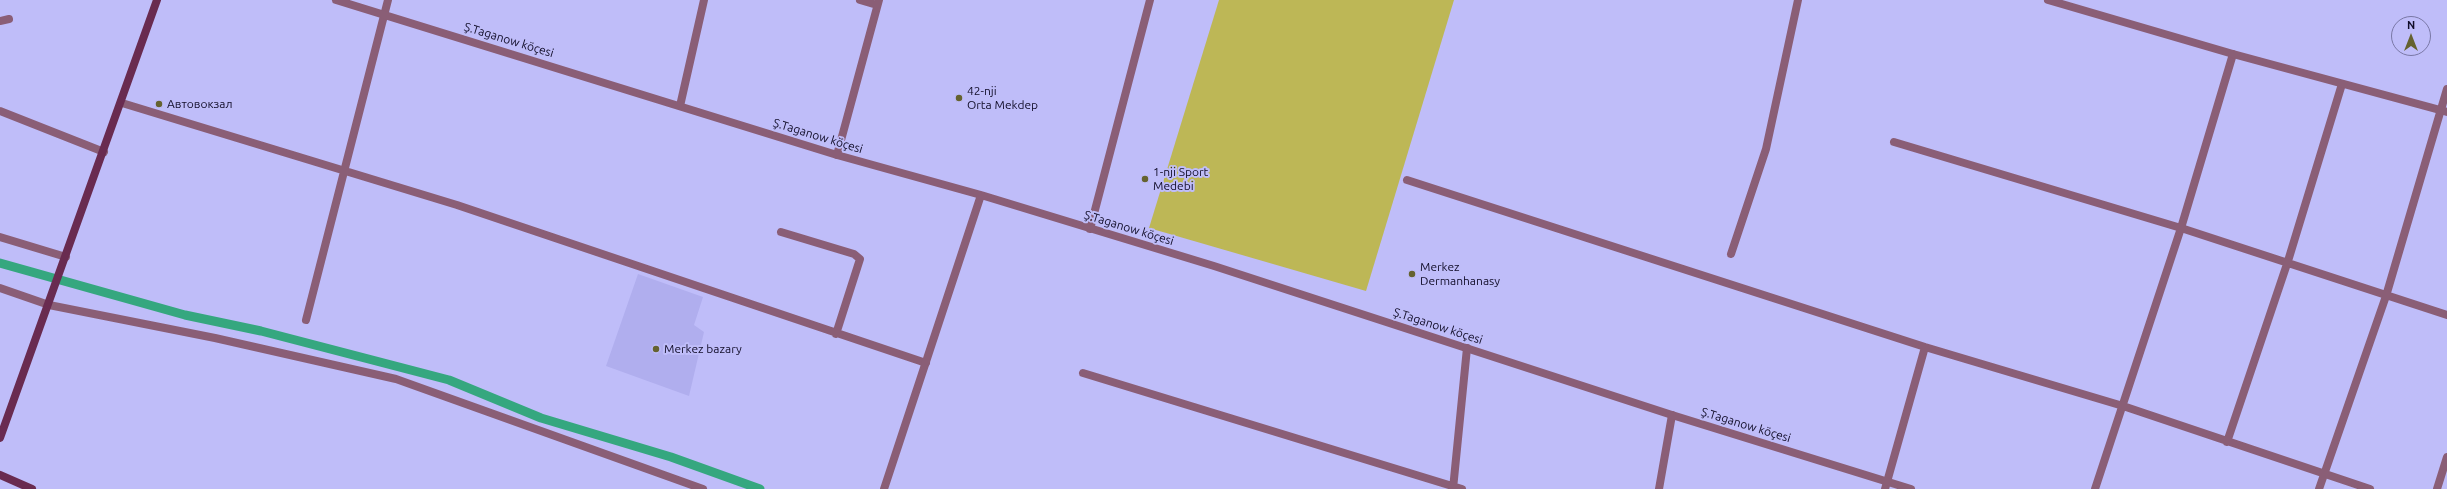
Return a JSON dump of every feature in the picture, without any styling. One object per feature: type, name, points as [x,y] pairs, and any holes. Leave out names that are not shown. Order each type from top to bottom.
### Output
[{"type":"main road","points":[[0,438],[122,103],[157,0]]},
{"type":"main road","points":[[0,475],[32,489]]},
{"type":"street","name":"Ş.Taganow köçesi","points":[[336,0],[837,155],[981,195],[1214,266],[1886,485],[1911,489]]},
{"type":"street","points":[[306,320],[388,0]]},
{"type":"street","points":[[680,106],[704,0]]},
{"type":"street","points":[[837,155],[878,3],[860,0]]},
{"type":"street","points":[[1090,229],[1150,0]]},
{"type":"street","points":[[1732,254],[1766,149],[1798,0]]},
{"type":"street","points":[[2048,0],[2233,54],[2444,111]]},
{"type":"street","points":[[0,21],[9,20]]},
{"type":"street","points":[[2095,489],[2181,228],[2233,54]]},
{"type":"street","points":[[2227,442],[2288,261],[2342,84]]},
{"type":"street","points":[[2319,489],[2386,296],[2444,111],[2447,89]]},
{"type":"street","points":[[122,103],[457,205],[836,334],[926,363]]},
{"type":"street","points":[[0,111],[104,152]]},
{"type":"street","points":[[1894,142],[2288,261],[2386,296],[2447,315]]},
{"type":"street","points":[[1406,180],[1925,347],[2123,406],[2370,489]]},
{"type":"street","points":[[884,489],[981,195]]},
{"type":"street","points":[[781,232],[854,254],[860,259],[836,334]]},
{"type":"street","points":[[0,237],[65,260]]},
{"type":"street","points":[[0,288],[49,304],[215,338],[396,379],[703,489]]},
{"type":"street","points":[[1886,485],[1925,347]]},
{"type":"street","points":[[1453,488],[1467,348]]},
{"type":"street","points":[[1083,373],[1453,488],[1462,489]]},
{"type":"street","points":[[1658,489],[1672,415]]},
{"type":"street","points":[[2437,489],[2447,456]]},
{"type":"shaded area","points":[[1219,0],[1454,0],[1366,291],[1149,228]]},
{"type":"shaded area","name":"Merkez bazary","points":[[638,274],[703,297],[694,325],[704,332],[689,396],[606,366]]},
{"type":"waterway","points":[[0,263],[185,315],[261,331],[449,380],[541,418],[671,457],[760,489]]},
{"type":"place","name":"42-nji Orta Mekdep","points":[[959,98]]},
{"type":"place","name":"Автовокзал","points":[[159,104]]},
{"type":"place","name":"1-nji Sport Medebi","points":[[1145,179]]},
{"type":"place","name":"Merkez Dermanhanasy","points":[[1412,274]]},
{"type":"place","name":"Merkez bazary","points":[[656,349]]}]
